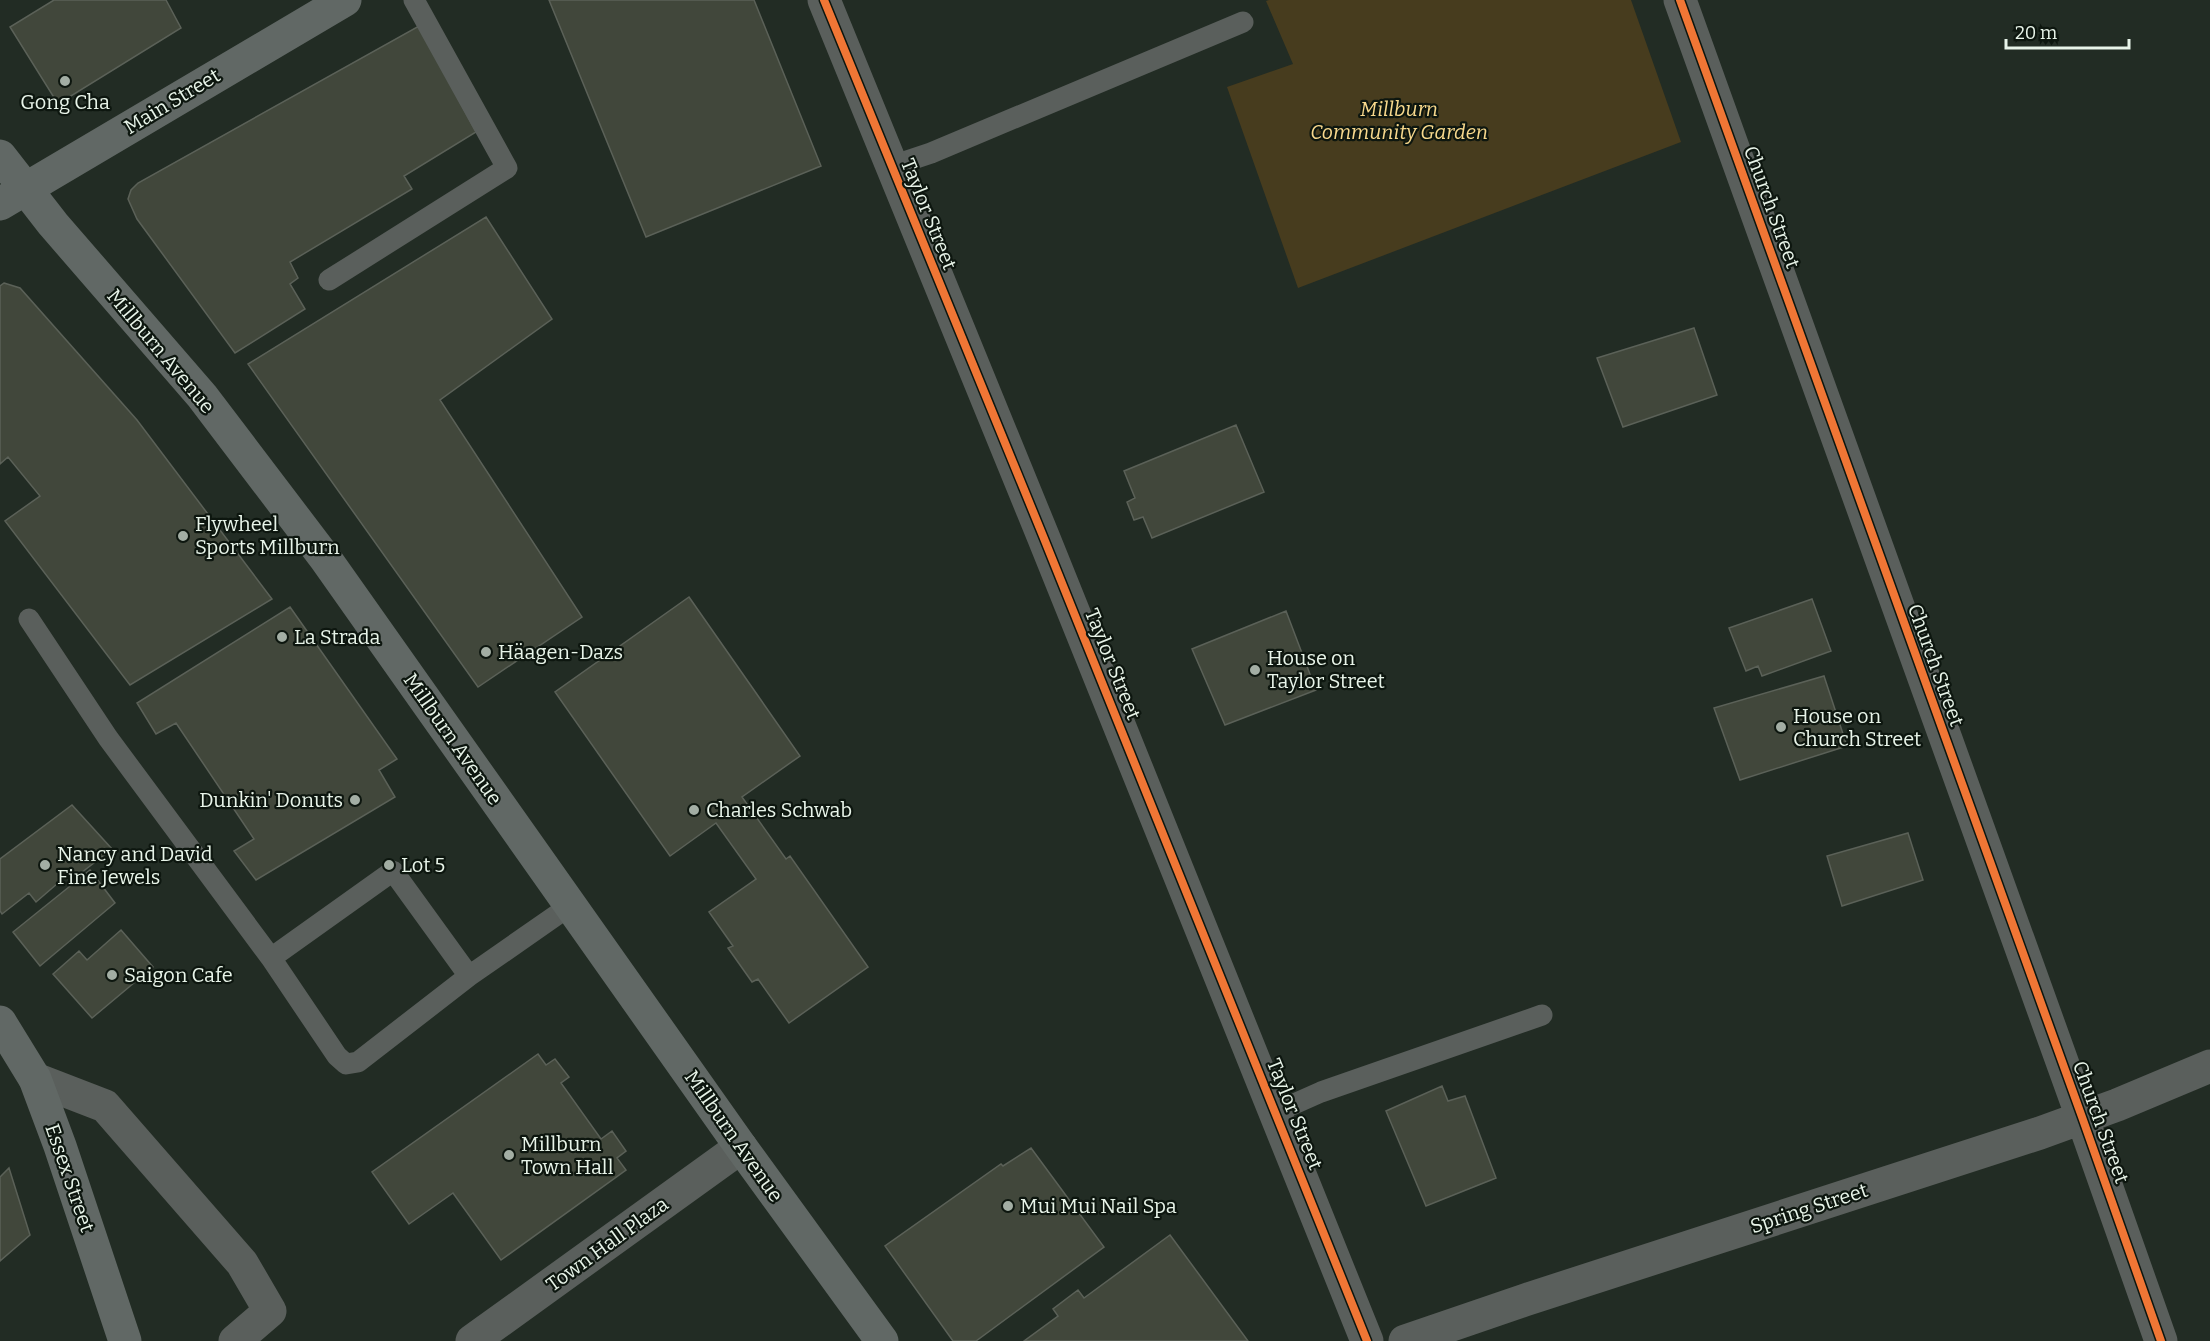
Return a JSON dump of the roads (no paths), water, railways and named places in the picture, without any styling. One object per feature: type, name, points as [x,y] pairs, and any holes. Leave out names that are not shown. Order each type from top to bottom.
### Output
[{"type":"main road","name":"Main Street","points":[[12,196],[345,0]]},
{"type":"main road","name":"Millburn Avenue","points":[[0,156],[12,196],[202,396],[332,568],[741,1147],[882,1341]]},
{"type":"main road","name":"Essex Street","points":[[0,1022],[35,1079],[64,1157],[125,1341]]},
{"type":"street","name":"Taylor Street","points":[[824,0],[1367,1341]]},
{"type":"street","name":"Church Street","points":[[1680,0],[2161,1341]]},
{"type":"street","name":"Spring Street","points":[[1405,1341],[2040,1133],[2117,1105],[2210,1066]]},
{"type":"street","points":[[35,1079],[105,1106],[242,1263],[270,1311],[235,1341]]},
{"type":"street","name":"Town Hall Plaza","points":[[472,1341],[741,1147]]},
{"type":"lane","points":[[329,280],[507,168],[414,0]]},
{"type":"lane","points":[[892,166],[931,153],[1243,22]]},
{"type":"lane","points":[[29,619],[108,738],[271,958],[337,1056],[346,1064],[358,1062],[469,976],[571,905]]},
{"type":"lane","points":[[271,958],[393,871],[469,976]]},
{"type":"lane","points":[[1276,1112],[1321,1092],[1542,1015]]},
{"type":"place","name":"Gong Cha","points":[[65,81]]},
{"type":"place","name":"Flywheel Sports Millburn","points":[[183,536]]},
{"type":"place","name":"La Strada","points":[[282,637]]},
{"type":"place","name":"Häagen-Dazs","points":[[486,652]]},
{"type":"place","name":"House on Taylor Street","points":[[1255,670]]},
{"type":"place","name":"House on Church Street","points":[[1781,727]]},
{"type":"place","name":"Dunkin' Donuts","points":[[355,800]]},
{"type":"place","name":"Charles Schwab","points":[[694,810]]},
{"type":"place","name":"Nancy and David Fine Jewels","points":[[45,865]]},
{"type":"place","name":"Lot 5","points":[[389,865]]},
{"type":"place","name":"Saigon Cafe","points":[[112,975]]},
{"type":"place","name":"Millburn Town Hall","points":[[509,1155]]},
{"type":"place","name":"Mui Mui Nail Spa","points":[[1008,1206]]},
{"type":"park label","name":"Millburn Community Garden","points":[[1399,120]]}]
